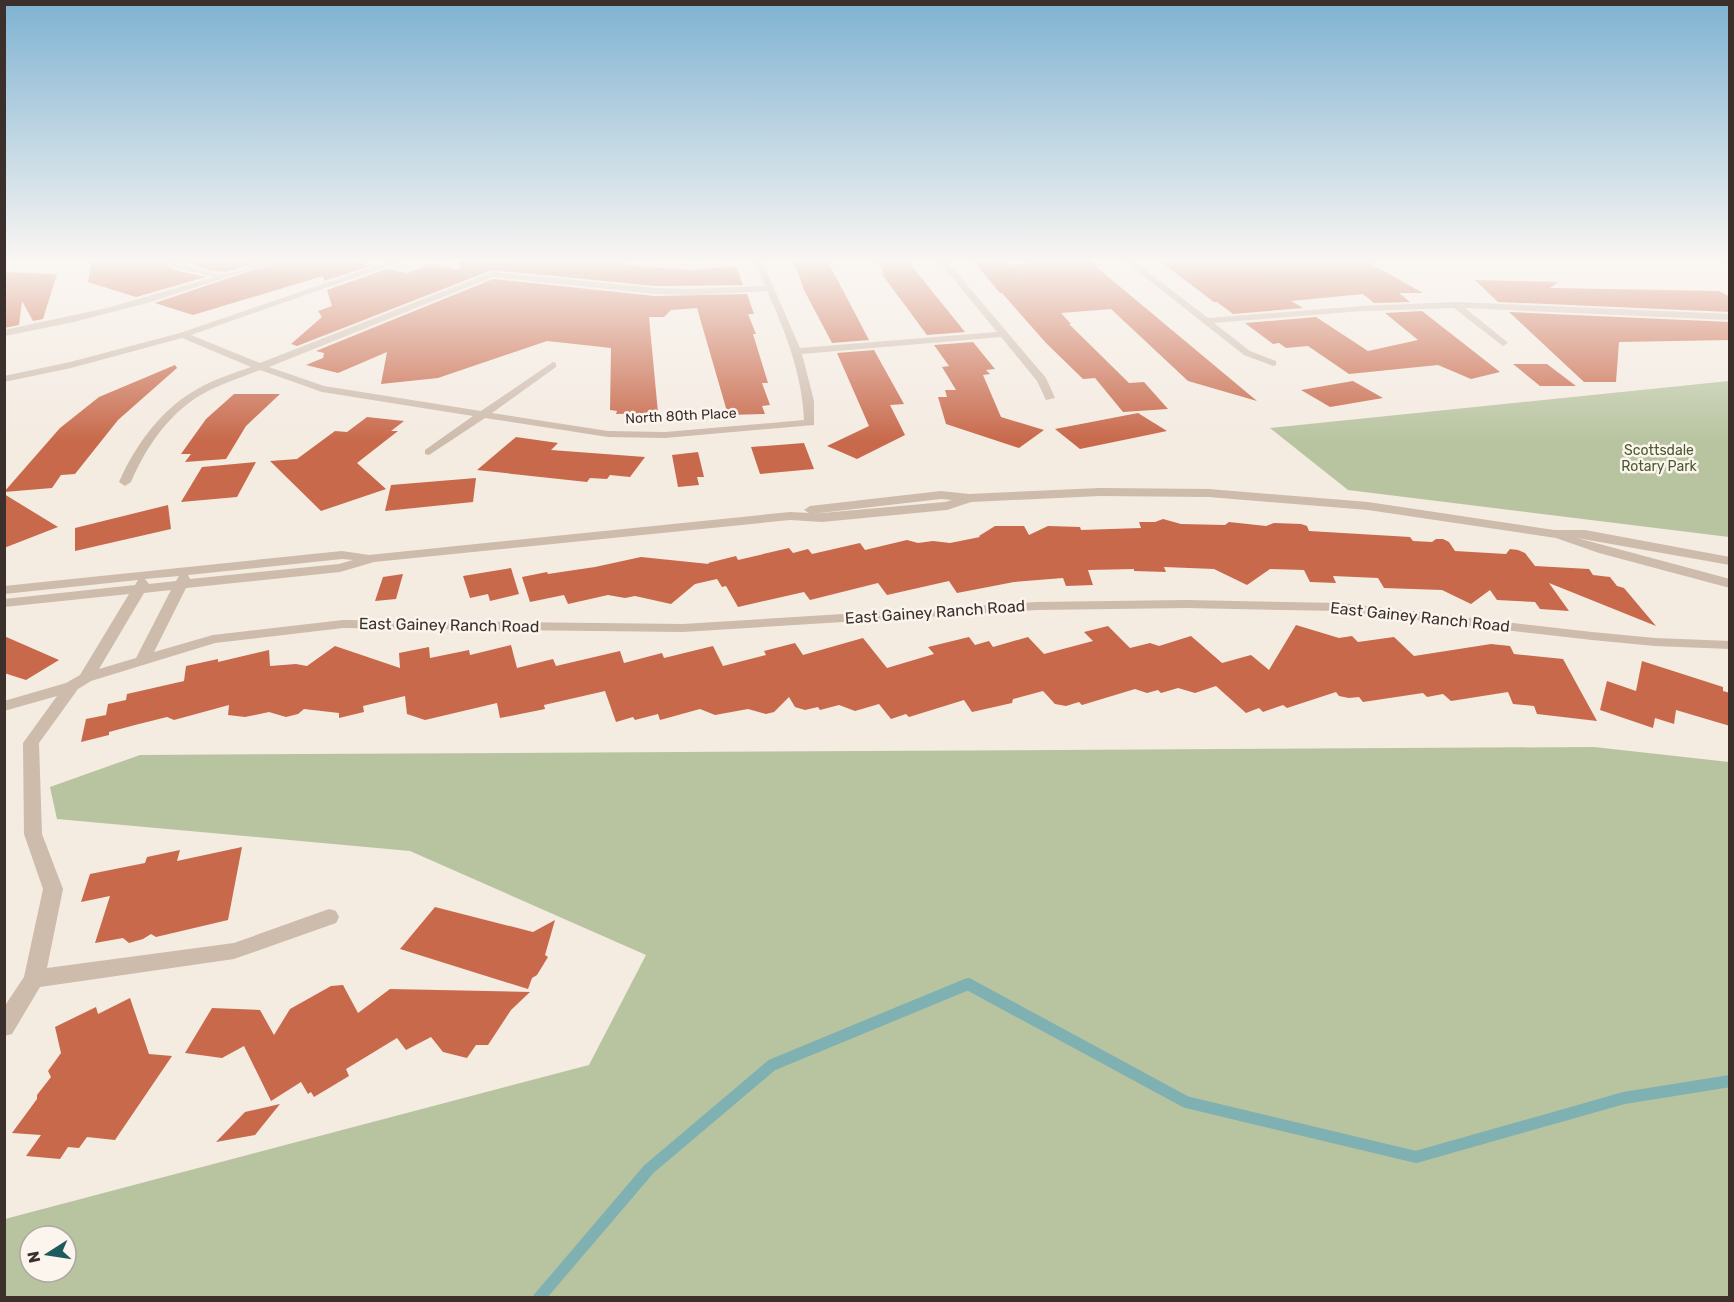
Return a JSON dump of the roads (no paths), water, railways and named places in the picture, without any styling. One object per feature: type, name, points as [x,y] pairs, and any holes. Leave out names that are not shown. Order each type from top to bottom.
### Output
[{"type":"street","points":[[4,333],[74,320]]},
{"type":"street","points":[[4,379],[93,359],[183,335],[227,320]]},
{"type":"street","points":[[125,482],[134,459],[166,415],[204,389],[376,320]]},
{"type":"street","points":[[784,320],[798,351],[1004,334]]},
{"type":"street","points":[[992,320],[1042,380],[1050,398]]},
{"type":"street","points":[[1205,321],[1220,320]]},
{"type":"street","points":[[1474,320],[1503,343]]},
{"type":"street","points":[[1205,321],[1247,353],[1273,363]]},
{"type":"street","name":"North 80th Place","points":[[183,335],[322,389],[608,434],[634,435],[666,435],[810,423],[810,403],[798,351]]},
{"type":"street","points":[[429,452],[553,365]]},
{"type":"street","points":[[4,603],[340,568],[373,558],[790,516],[822,518],[947,506],[969,498],[1100,492],[1209,493],[1368,506],[1554,534],[1586,534],[1730,561]]},
{"type":"street","points":[[1554,534],[1582,544],[1698,573],[1730,584]]},
{"type":"street","points":[[4,590],[342,555],[373,558]]},
{"type":"street","points":[[142,661],[188,571]]},
{"type":"street","points":[[4,1027],[34,979],[53,889],[33,834],[31,743],[79,682],[148,576]]},
{"type":"street","name":"East Gainey Ranch Road","points":[[4,706],[213,639],[343,624],[684,628],[1037,606],[1186,604],[1340,607],[1634,640],[1730,645]]},
{"type":"street","points":[[34,979],[234,951],[329,917]]},
{"type":"waterway","points":[[539,1298],[649,1169],[772,1065],[968,984],[1186,1102],[1416,1157],[1624,1098],[1730,1081]]},
{"type":"park label","name":"Scottsdale Rotary Park","points":[[1659,458]]}]
